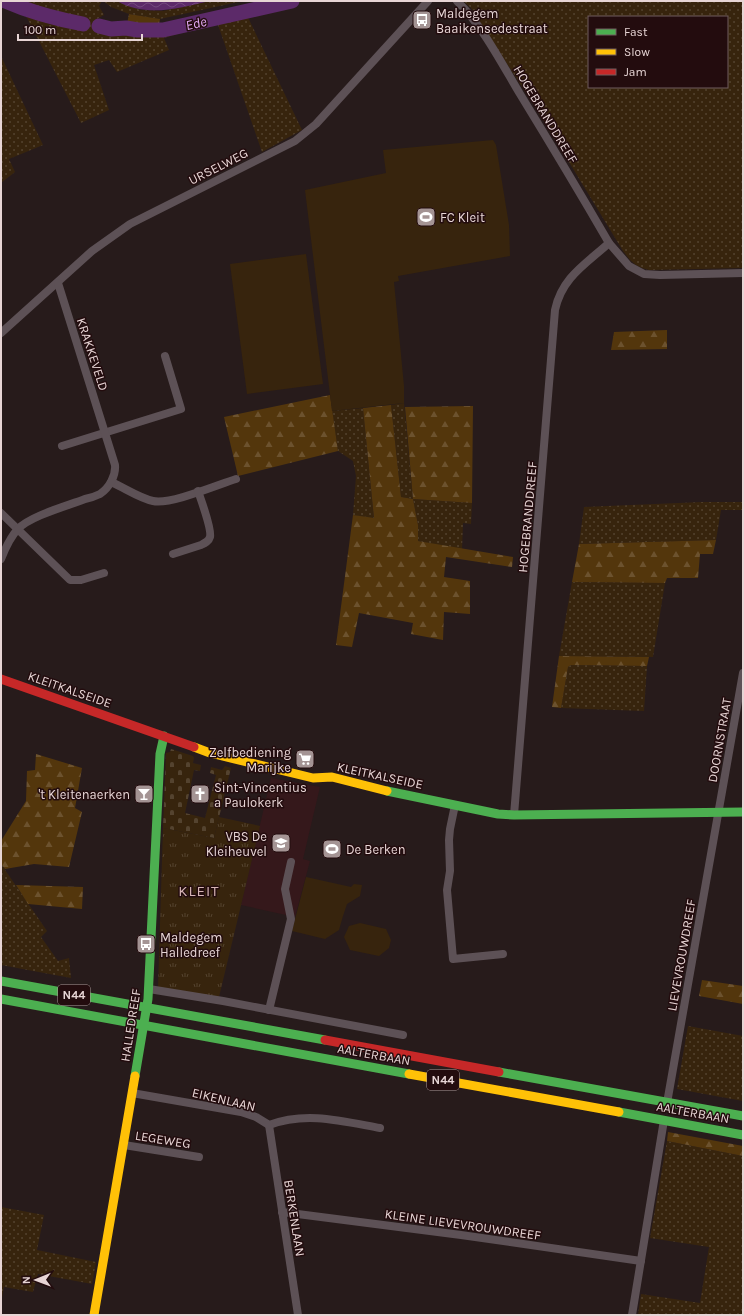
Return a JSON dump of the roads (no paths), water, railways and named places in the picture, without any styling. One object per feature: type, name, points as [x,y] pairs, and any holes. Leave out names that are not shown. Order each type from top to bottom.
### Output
[{"type":"main road","name":"KLEITKALSEIDE","points":[[1,678],[210,753],[313,778],[332,777],[369,787],[498,814],[743,812]]},
{"type":"main road","name":"HALLEDREEF","points":[[94,1315],[147,1008],[160,754],[164,736]]},
{"type":"main road","name":"AALTERBAAN","points":[[1,981],[743,1116]]},
{"type":"main road","name":"AALTERBAAN","points":[[1,999],[743,1134]]},
{"type":"street","name":"URSELWEG","points":[[1,333],[92,251],[130,224],[296,141],[316,124],[428,1]]},
{"type":"street","name":"HOGEBRANDDREEF","points":[[457,1],[472,18],[511,78],[609,243],[629,266],[644,274],[660,275],[743,273]]},
{"type":"street","name":"HOGEBRANDDREEF","points":[[514,815],[555,310],[560,294],[568,281],[609,243]]},
{"type":"street","name":"KRAKKEVELD","points":[[58,282],[115,465],[115,474],[111,482]]},
{"type":"street","points":[[62,446],[181,409],[165,356]]},
{"type":"street","points":[[1,559],[8,543],[18,529],[36,518],[100,494],[111,482],[144,498],[159,502],[171,500],[236,479]]},
{"type":"street","points":[[173,554],[206,543],[210,537],[210,528],[198,491]]},
{"type":"street","points":[[1,513],[70,580],[81,580],[104,573]]},
{"type":"street","name":"DOORNSTRAAT","points":[[718,812],[743,673]]},
{"type":"street","points":[[455,805],[450,829],[450,871],[447,890],[453,959],[503,954]]},
{"type":"street","name":"LIEVEVROUWDREEF","points":[[667,1103],[718,812]]},
{"type":"street","points":[[270,1010],[291,919],[285,888],[291,862]]},
{"type":"street","name":"AALTERBAAN","points":[[149,989],[223,1001],[402,1035]]},
{"type":"street","name":"EIKENLAAN","points":[[132,1093],[241,1112],[256,1117],[269,1125],[278,1121],[300,1118],[322,1118],[380,1128]]},
{"type":"street","points":[[632,1315],[664,1120]]},
{"type":"street","name":"BERKENLAAN","points":[[269,1125],[298,1315]]},
{"type":"street","name":"LEGEWEG","points":[[124,1145],[199,1157]]},
{"type":"street","name":"KLEINE LIEVEVROUWDREEF","points":[[282,1212],[461,1235],[641,1261]]},
{"type":"water","points":[[117,1],[210,1],[175,9],[151,10],[128,6]]},
{"type":"waterway","name":"Ede","points":[[5,1],[43,15],[83,24]]},
{"type":"waterway","name":"Ede","points":[[99,26],[111,29],[126,28],[138,30],[163,30],[292,1]]},
{"type":"place","name":"Maldegem Baaikensedestraat","points":[[422,20]]},
{"type":"place","name":"FC Kleit","points":[[426,217]]},
{"type":"place","name":"Zelfbediening Marijke","points":[[305,759]]},
{"type":"place","name":"'t Kleitenaerken","points":[[144,794]]},
{"type":"place","name":"Sint-Vincentius a Paulokerk","points":[[200,794]]},
{"type":"place","name":"VBS De Kleiheuvel","points":[[281,843]]},
{"type":"place","name":"De Berken","points":[[332,849]]},
{"type":"place","name":"Maldegem Halledreef","points":[[146,944]]},
{"type":"district","name":"KLEIT","points":[[199,891]]}]
